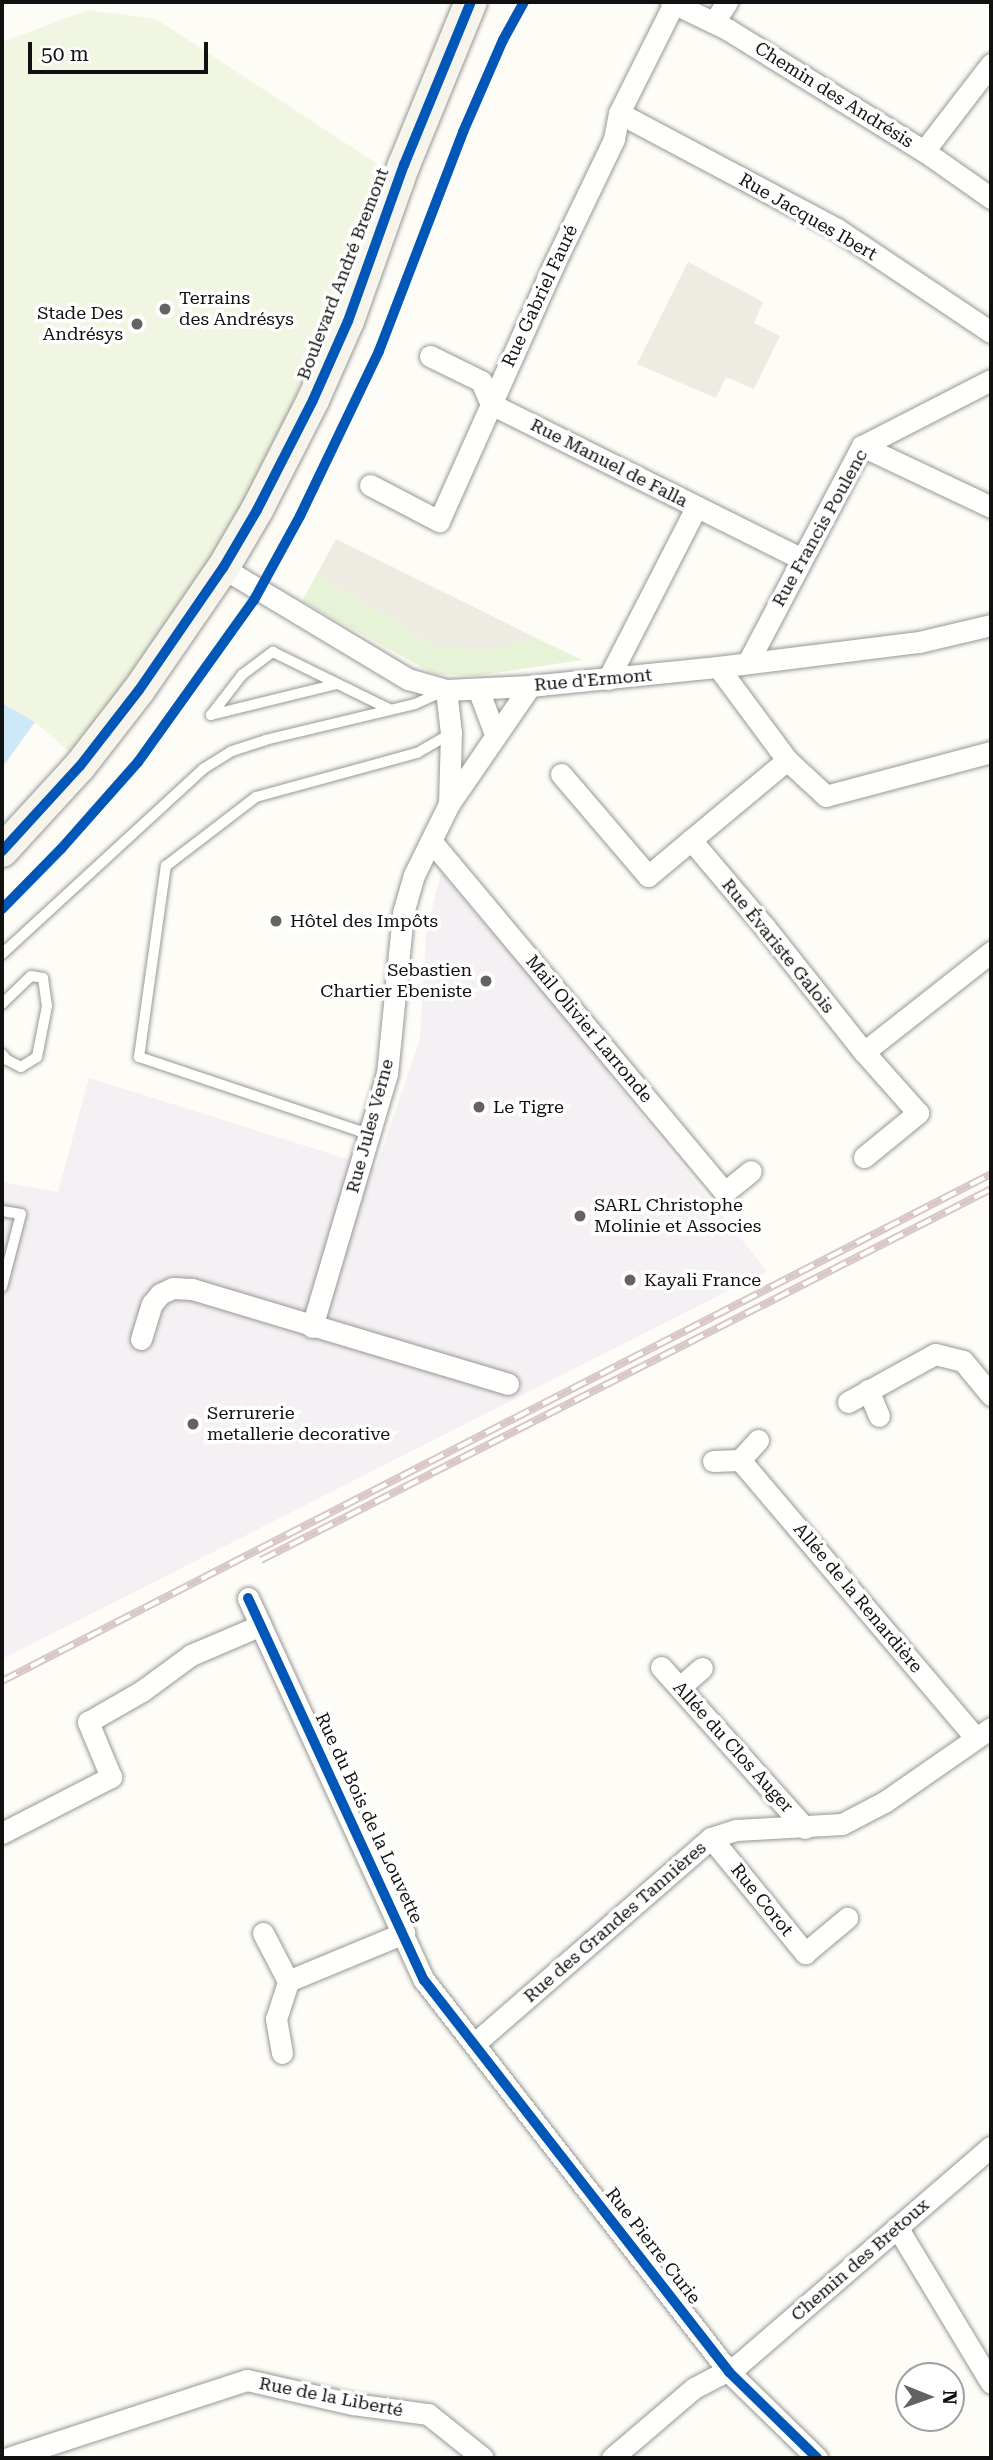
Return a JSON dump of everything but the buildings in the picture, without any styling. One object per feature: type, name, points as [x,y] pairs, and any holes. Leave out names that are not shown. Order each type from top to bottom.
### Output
[{"type":"street","name":"Boulevard André Bremont","points":[[2,851],[110,729],[171,647],[223,568],[313,400],[348,321],[471,2]]},
{"type":"street","name":"Boulevard André Bremont","points":[[426,113],[492,2]]},
{"type":"street","name":"Chemin des Andrésis","points":[[673,2],[714,22],[924,151],[991,198]]},
{"type":"street","name":"Rue Gabriel Fauré","points":[[370,485],[439,521],[614,139],[619,113],[673,2]]},
{"type":"street","points":[[714,22],[727,2]]},
{"type":"street","points":[[924,151],[991,64]]},
{"type":"street","name":"Rue Jacques Ibert","points":[[619,113],[837,229],[991,332]]},
{"type":"street","name":"Rue Manuel de Falla","points":[[430,356],[481,382],[491,404],[802,559]]},
{"type":"street","name":"Rue Francis Poulenc","points":[[748,662],[862,446],[991,380]]},
{"type":"street","points":[[862,446],[991,507]]},
{"type":"street","points":[[608,678],[696,508]]},
{"type":"street","name":"Rue d'Ermont","points":[[223,568],[408,679],[446,690],[530,686],[718,667],[919,642],[991,625]]},
{"type":"street","points":[[718,667],[787,760],[826,796],[991,753]]},
{"type":"street","name":"Rue Jules Verne","points":[[312,1327],[387,1074],[403,913],[415,875],[449,804],[530,686]]},
{"type":"street","name":"Rue Jules Verne","points":[[446,690],[451,733],[449,804]]},
{"type":"street","points":[[478,690],[495,734]]},
{"type":"street","points":[[561,774],[648,876],[787,760]]},
{"type":"street","name":"Rue Évariste Galois","points":[[691,840],[764,926],[864,1052],[918,1113],[864,1157]]},
{"type":"street","name":"Mail Olivier Larronde","points":[[432,841],[725,1192],[751,1171]]},
{"type":"street","points":[[864,1052],[991,952]]},
{"type":"street","points":[[141,1339],[152,1304],[160,1294],[173,1288],[192,1289],[508,1384]]},
{"type":"street","points":[[848,1402],[935,1354],[963,1362],[991,1395]]},
{"type":"street","points":[[868,1390],[879,1416]]},
{"type":"street","points":[[713,1461],[740,1460],[758,1440]]},
{"type":"street","name":"Allée de la Renardière","points":[[740,1460],[983,1733]]},
{"type":"street","name":"Rue du Bois de la Louvette","points":[[248,1598],[424,1980],[474,2044]]},
{"type":"street","points":[[2,1833],[111,1777],[88,1722],[142,1691],[191,1656],[261,1625]]},
{"type":"street","name":"Allée du Clos Auger","points":[[661,1667],[805,1828]]},
{"type":"street","points":[[680,1687],[702,1668]]},
{"type":"street","name":"Rue des Grandes Tannières","points":[[474,2044],[711,1838],[736,1830],[842,1824],[886,1801],[983,1733]]},
{"type":"street","name":"Rue Corot","points":[[711,1838],[805,1953],[847,1917]]},
{"type":"street","points":[[263,1933],[288,1981],[276,2019],[282,2053]]},
{"type":"street","points":[[288,1981],[404,1933]]},
{"type":"street","name":"Rue Pierre Curie","points":[[474,2044],[729,2372],[817,2458]]},
{"type":"street","name":"Chemin des Bretoux","points":[[611,2458],[694,2388],[729,2372],[991,2147]]},
{"type":"street","points":[[897,2227],[991,2383]]},
{"type":"street","name":"Rue de la Liberté","points":[[8,2458],[247,2381],[354,2404],[428,2414],[482,2458]]},
{"type":"lane","points":[[337,684],[211,715],[242,674],[273,652],[391,710]]},
{"type":"lane","points":[[2,954],[203,769],[223,757],[265,740],[391,710],[446,690]]},
{"type":"lane","points":[[371,1135],[139,1057],[166,866],[256,797],[417,752],[451,733]]},
{"type":"lane","points":[[2,1004],[31,976],[43,978],[47,1006],[37,1057],[21,1067],[7,1060],[2,1054]]},
{"type":"lane","points":[[2,1212],[21,1214],[2,1287]]},
{"type":"shaded area","points":[[688,262],[763,302],[754,323],[780,336],[754,389],[726,377],[716,398],[637,364]]},
{"type":"shaded area","points":[[336,539],[532,636],[526,641],[483,650],[436,646],[317,574]]},
{"type":"shaded area","points":[[441,873],[611,1069],[608,1074],[767,1271],[2,1659],[2,1182],[58,1192],[89,1078],[376,1168],[420,1039],[426,933]]},
{"type":"green space","name":"Terrains des Andrésys","points":[[88,10],[156,19],[382,167],[274,451],[208,564],[78,759],[35,722],[2,703],[2,42]]},
{"type":"green space","points":[[317,574],[436,646],[526,641],[532,636],[582,660],[474,676],[434,674],[302,601]]},
{"type":"water","points":[[2,703],[35,722],[2,768]]},
{"type":"railway","points":[[2,1681],[991,1174]]},
{"type":"railway","points":[[261,1560],[991,1189]]},
{"type":"cycle path","points":[[2,851],[80,766],[139,690],[223,568],[257,510],[313,400],[348,321],[404,165],[471,2]]},
{"type":"cycle path","points":[[2,909],[61,849],[138,762],[254,600],[300,516],[379,351],[463,132],[503,40],[524,2]]},
{"type":"cycle path","points":[[248,1598],[424,1980],[729,2372],[817,2458]]},
{"type":"place","name":"Terrains des Andrésys","points":[[165,309]]},
{"type":"place","name":"Stade Des Andrésys","points":[[137,324]]},
{"type":"place","name":"Hôtel des Impôts","points":[[276,921]]},
{"type":"place","name":"Sebastien Chartier Ebeniste","points":[[486,981]]},
{"type":"place","name":"Le Tigre","points":[[479,1107]]},
{"type":"place","name":"SARL Christophe Molinie et Associes","points":[[580,1216]]},
{"type":"place","name":"Kayali France","points":[[630,1280]]},
{"type":"place","name":"Serrurerie metallerie decorative","points":[[193,1424]]}]
